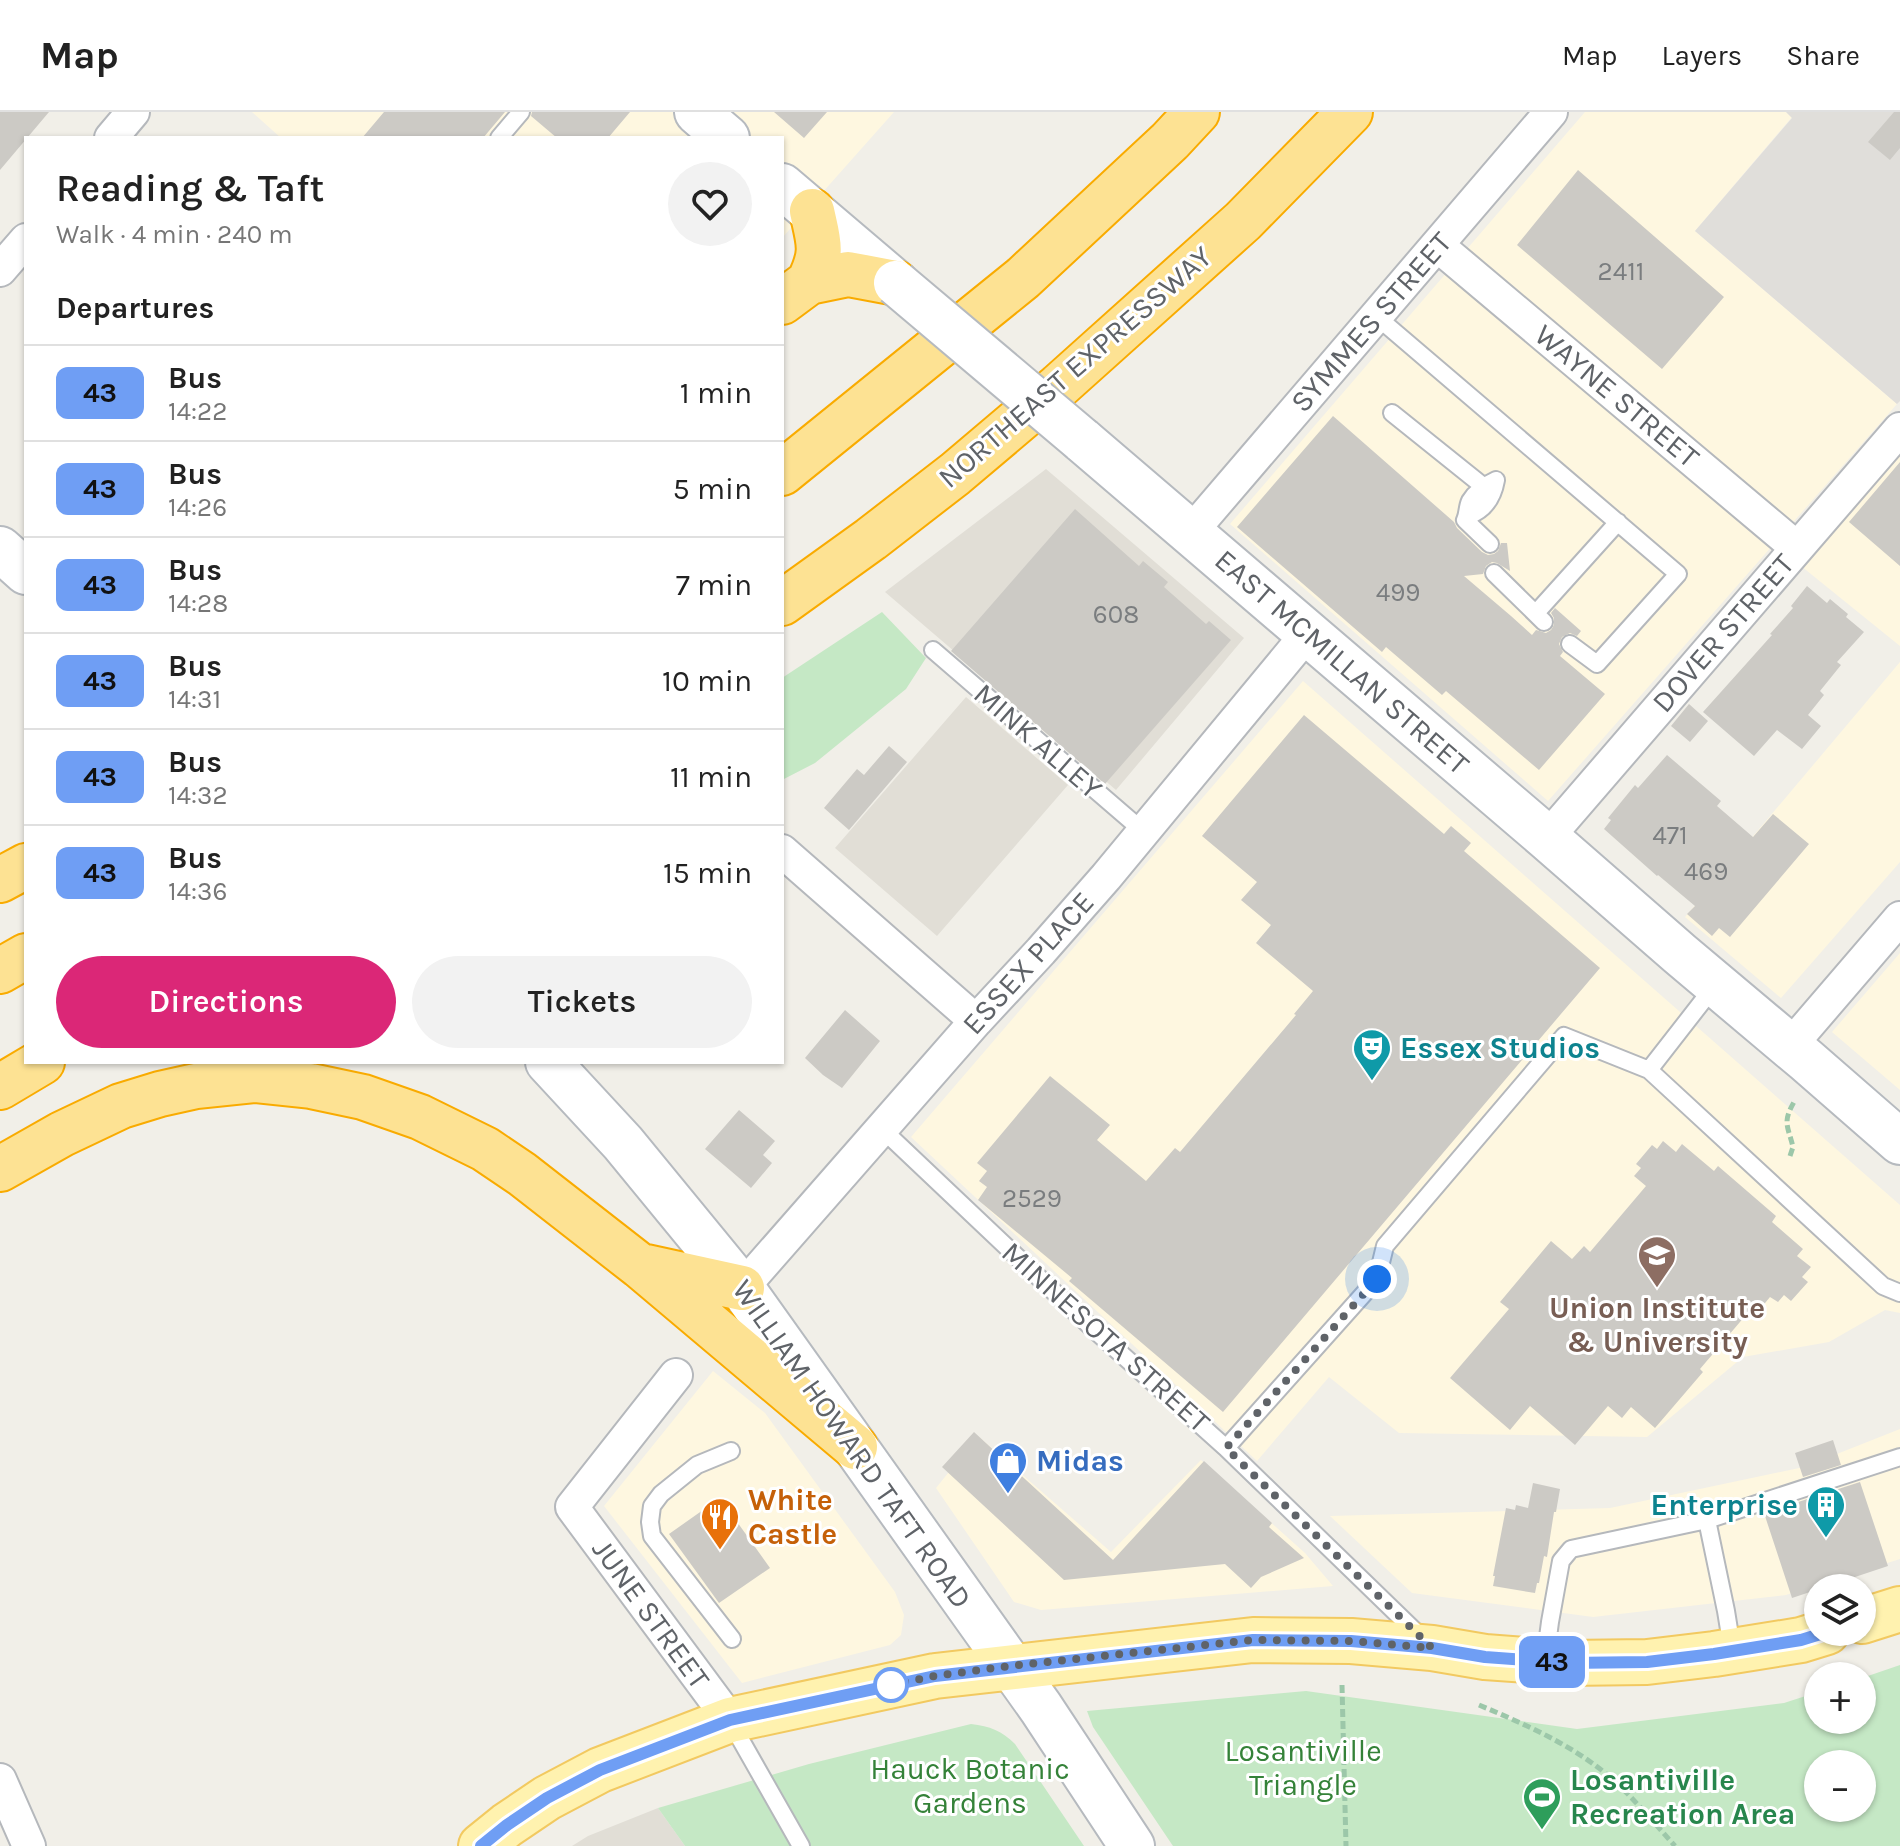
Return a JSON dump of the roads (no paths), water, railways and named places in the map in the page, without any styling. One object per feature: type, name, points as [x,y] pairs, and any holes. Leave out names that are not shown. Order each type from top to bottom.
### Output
[{"type":"highway","points":[[784,471],[1023,278],[1197,112]]},
{"type":"highway","name":"NORTHEAST EXPRESSWAY","points":[[784,602],[955,474],[1059,386],[1243,221],[1350,112]]},
{"type":"highway","points":[[796,292],[819,262],[820,245],[797,199]]},
{"type":"highway","points":[[796,292],[848,274],[896,283]]},
{"type":"highway","points":[[0,880],[24,867]]},
{"type":"highway","points":[[0,971],[24,957]]},
{"type":"highway","points":[[0,1087],[39,1064]]},
{"type":"highway","points":[[0,1169],[62,1134],[121,1106],[196,1086],[255,1080],[311,1086],[363,1097],[420,1117],[485,1149],[533,1182],[640,1266],[855,1447]]},
{"type":"highway","points":[[640,1266],[742,1288]]},
{"type":"main road","points":[[697,112],[725,136]]},
{"type":"main road","name":"EAST MCMILLAN STREET","points":[[797,199],[1191,532],[1900,1142]]},
{"type":"main road","points":[[0,549],[24,570]]},
{"type":"main road","name":"WILLIAM HOWARD TAFT ROAD","points":[[550,1064],[623,1143],[742,1288],[1041,1708],[1132,1846]]},
{"type":"main road","points":[[1876,1617],[1900,1609]]},
{"type":"main road","points":[[481,1846],[547,1798],[600,1770],[730,1720],[935,1676],[1253,1640],[1351,1641],[1566,1663],[1647,1662],[1804,1639]]},
{"type":"street","points":[[113,136],[133,112]]},
{"type":"street","name":"SYMMES STREET","points":[[1191,532],[1551,112]]},
{"type":"street","points":[[0,270],[24,242]]},
{"type":"street","name":"WAYNE STREET","points":[[1437,245],[1797,548]]},
{"type":"street","name":"DOVER STREET","points":[[1547,838],[1900,429]]},
{"type":"street","name":"ESSEX PLACE","points":[[742,1288],[1144,832],[1308,633]]},
{"type":"street","points":[[784,853],[976,1021]]},
{"type":"street","points":[[1790,1046],[1900,918]]},
{"type":"street","name":"JUNE STREET","points":[[676,1375],[572,1507],[730,1720]]},
{"type":"street","points":[[0,1780],[29,1846]]},
{"type":"lane","points":[[501,136],[521,112]]},
{"type":"lane","points":[[1376,316],[1678,574],[1597,664],[1570,644]]},
{"type":"lane","points":[[1392,413],[1483,486],[1496,480],[1493,495],[1479,513],[1465,520],[1490,544]]},
{"type":"lane","points":[[1494,573],[1540,617],[1618,522]]},
{"type":"lane","name":"MINK ALLEY","points":[[933,650],[1144,832]]},
{"type":"lane","points":[[1649,1070],[1717,983]]},
{"type":"lane","points":[[1226,1448],[1377,1279],[1385,1246],[1564,1036],[1649,1070],[1883,1286],[1900,1293]]},
{"type":"lane","name":"MINNESOTA STREET","points":[[882,1129],[1089,1325],[1226,1448],[1432,1648]]},
{"type":"lane","points":[[731,1451],[697,1465],[661,1494],[652,1506],[650,1522],[652,1536],[732,1639]]},
{"type":"lane","points":[[1545,1661],[1561,1561],[1571,1549],[1707,1520],[1900,1457]]},
{"type":"lane","points":[[1707,1520],[1732,1651]]},
{"type":"lane","points":[[730,1720],[801,1846]]},
{"type":"place","name":"Essex Studios","points":[[1372,1082]]},
{"type":"place","name":"Union Institute & University","points":[[1657,1289]]},
{"type":"place","name":"Midas","points":[[1008,1495]]},
{"type":"place","name":"Enterprise","points":[[1826,1539]]},
{"type":"place","name":"White Castle","points":[[720,1551]]},
{"type":"place","name":"Losantiville Recreation Area","points":[[1542,1831]]},
{"type":"park label","name":"Losantiville Triangle","points":[[1303,1768]]},
{"type":"park label","name":"Hauck Botanic Gardens","points":[[970,1786]]}]
